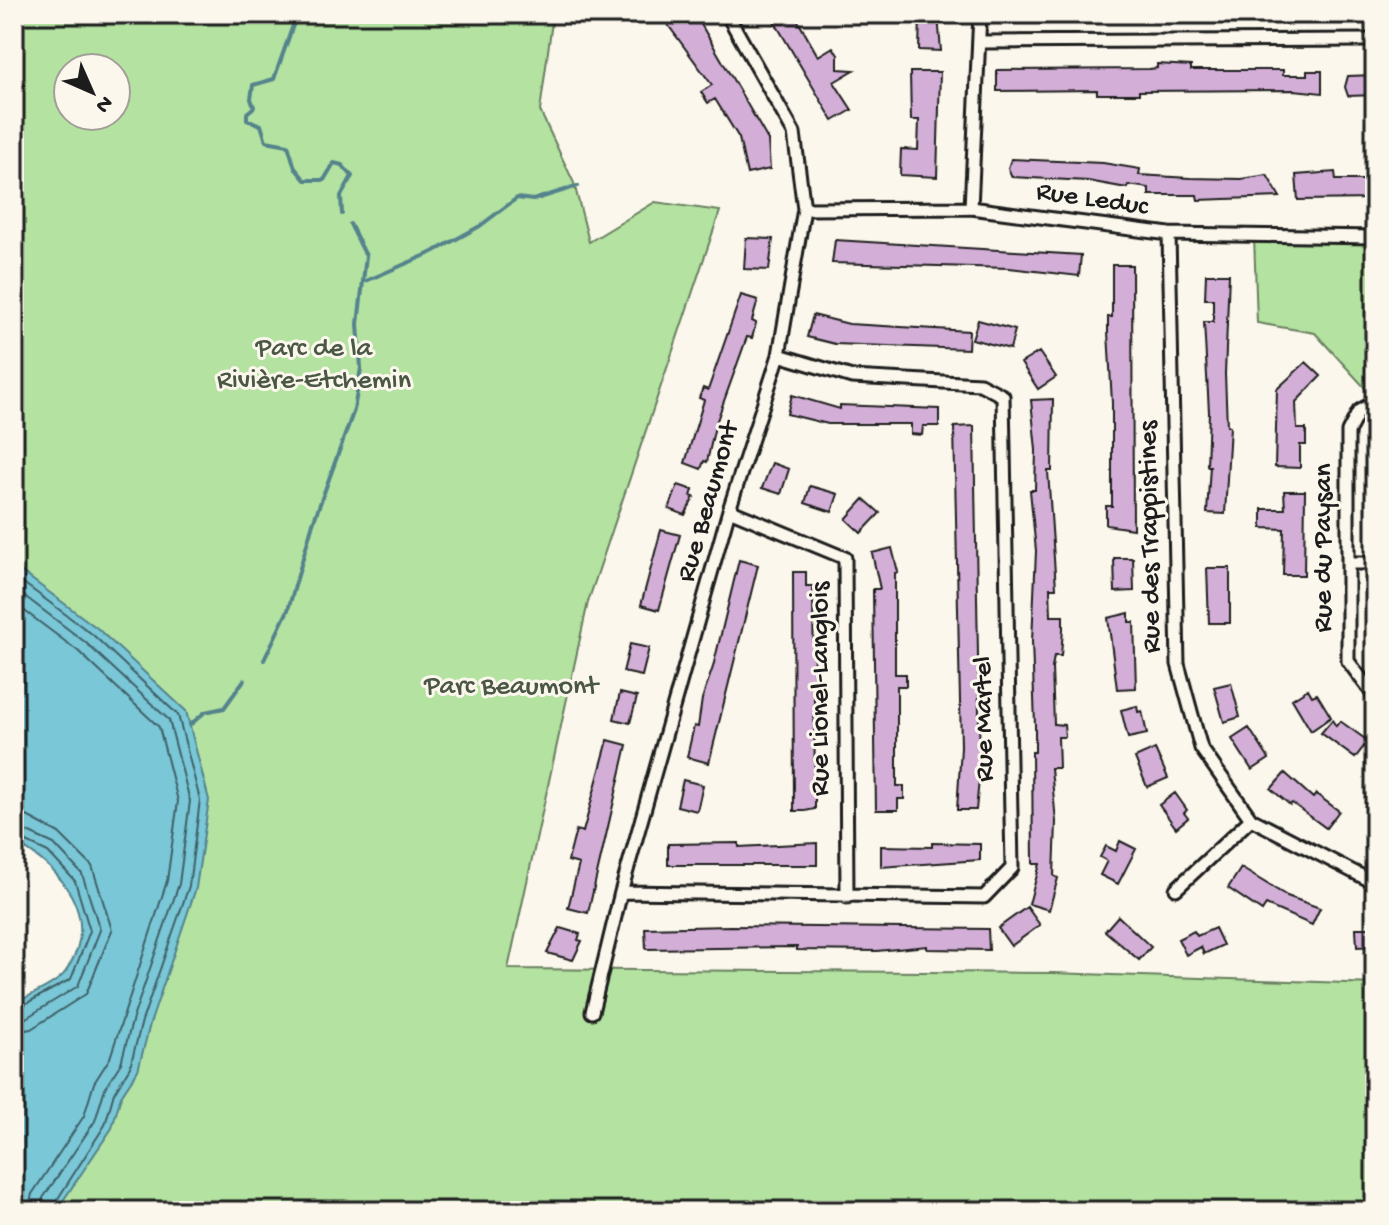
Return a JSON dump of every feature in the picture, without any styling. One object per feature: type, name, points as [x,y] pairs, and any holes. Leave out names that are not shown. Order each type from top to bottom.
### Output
[{"type":"street","name":"Rue Beaumont","points":[[592,1012],[621,892],[729,510],[779,355],[804,209],[794,133],[727,14]]},
{"type":"street","points":[[971,208],[980,14]]},
{"type":"street","points":[[981,42],[1375,40]]},
{"type":"street","name":"Rue Leduc","points":[[804,209],[971,208],[1169,234],[1375,237]]},
{"type":"street","name":"Rue des Trappistines","points":[[1169,234],[1178,664],[1201,748],[1251,819],[1375,883]]},
{"type":"street","name":"Rue Martel","points":[[621,892],[984,897],[1012,868],[1003,396],[980,384],[852,377],[779,355]]},
{"type":"street","name":"Rue du Paysan","points":[[1375,402],[1359,411],[1348,432],[1348,661],[1375,697]]},
{"type":"street","name":"Rue Lionel-Langlois","points":[[729,510],[845,558],[847,897]]},
{"type":"street","points":[[1350,563],[1375,563]]},
{"type":"street","points":[[1176,889],[1251,819]]},
{"type":"green space","name":"Parc de la Rivière-Etchemin","points":[[14,14],[553,14],[540,111],[574,183],[589,242],[655,202],[720,211],[588,602],[508,969],[1053,973],[1375,984],[1375,1211],[14,1211],[14,1119],[148,898],[14,716]]},
{"type":"green space","points":[[1254,236],[1375,237],[1375,399],[1315,333],[1257,323]]},
{"type":"water","points":[[14,566],[97,628],[186,711],[209,800],[196,888],[150,1024],[138,1070],[121,1096],[112,1128],[56,1211],[14,1211],[14,1004],[62,976],[76,951],[80,932],[72,896],[61,880],[14,842]]},
{"type":"building","points":[[660,14],[695,14],[768,140],[770,169],[747,174],[739,138],[715,99],[708,103],[701,92],[712,85]]},
{"type":"building","points":[[770,14],[794,14],[818,56],[833,47],[838,55],[838,69],[854,70],[834,82],[852,110],[833,121]]},
{"type":"building","points":[[920,15],[938,16],[941,51],[919,50]]},
{"type":"building","points":[[1157,64],[1191,66],[1191,70],[1283,70],[1283,75],[1307,75],[1307,71],[1322,71],[1322,93],[1294,90],[1139,91],[1139,94],[1097,94],[1097,90],[997,91],[997,70],[1149,69],[1157,68]]},
{"type":"building","points":[[910,72],[940,72],[937,177],[900,175],[901,149],[918,150],[919,120],[911,120]]},
{"type":"building","points":[[1375,75],[1375,95],[1348,96],[1345,87],[1348,76]]},
{"type":"building","points":[[1011,159],[1103,163],[1140,169],[1139,175],[1241,179],[1267,175],[1280,197],[1198,200],[1197,195],[1149,195],[1149,188],[1128,185],[1127,188],[1088,181],[1012,177],[1008,168]]},
{"type":"building","points":[[1335,172],[1336,180],[1375,180],[1375,199],[1298,200],[1296,175]]},
{"type":"building","points":[[746,238],[773,239],[769,270],[744,269]]},
{"type":"building","points":[[835,240],[1081,255],[1079,276],[1009,268],[832,263]]},
{"type":"building","points":[[1112,265],[1132,265],[1133,529],[1106,525],[1106,506],[1112,506],[1108,317],[1112,317]]},
{"type":"building","points":[[1206,274],[1229,274],[1225,374],[1227,426],[1230,426],[1225,514],[1207,513],[1210,466],[1207,466],[1209,412],[1204,322],[1213,322],[1213,299],[1205,299]]},
{"type":"building","points":[[741,295],[758,300],[752,321],[756,323],[752,338],[747,337],[715,426],[707,462],[704,461],[701,469],[685,463],[704,400],[699,398],[703,388],[708,390]]},
{"type":"building","points":[[813,315],[849,324],[969,331],[968,349],[835,344],[807,337]]},
{"type":"building","points":[[978,320],[1015,330],[1010,349],[972,339]]},
{"type":"building","points":[[1039,352],[1056,377],[1038,389],[1021,363]]},
{"type":"building","points":[[1306,362],[1321,376],[1296,402],[1297,429],[1306,429],[1306,445],[1300,445],[1300,468],[1275,467],[1277,389]]},
{"type":"building","points":[[792,395],[840,409],[840,405],[939,409],[939,426],[923,426],[922,435],[911,434],[911,424],[828,424],[787,414]]},
{"type":"building","points":[[1053,399],[1052,471],[1048,471],[1056,588],[1050,588],[1051,616],[1063,616],[1063,629],[1061,656],[1054,656],[1052,668],[1054,724],[1064,725],[1065,737],[1058,737],[1059,768],[1051,768],[1056,822],[1054,876],[1058,878],[1049,910],[1029,904],[1040,864],[1033,864],[1032,752],[1035,752],[1035,725],[1032,641],[1036,551],[1030,490],[1035,490],[1036,450],[1031,400]]},
{"type":"building","points":[[974,426],[980,770],[976,810],[957,810],[961,747],[954,427]]},
{"type":"building","points":[[772,463],[789,469],[781,494],[762,488]]},
{"type":"building","points":[[678,485],[693,490],[691,496],[694,497],[685,515],[669,509]]},
{"type":"building","points":[[810,486],[838,494],[832,512],[805,503]]},
{"type":"building","points":[[1284,491],[1305,491],[1304,575],[1283,575],[1284,529],[1262,528],[1262,509],[1285,509]]},
{"type":"building","points":[[864,499],[880,513],[861,533],[846,519]]},
{"type":"building","points":[[661,530],[680,535],[659,610],[641,605]]},
{"type":"building","points":[[892,548],[898,572],[895,573],[895,674],[906,674],[906,686],[897,686],[897,786],[904,786],[904,799],[898,799],[898,810],[876,810],[873,589],[880,589],[872,553]]},
{"type":"building","points":[[1114,558],[1133,558],[1134,591],[1115,592]]},
{"type":"building","points":[[739,560],[758,565],[709,763],[687,757],[694,726],[698,727],[702,699]]},
{"type":"building","points":[[1207,568],[1230,568],[1230,623],[1209,623]]},
{"type":"building","points":[[793,572],[806,572],[806,586],[813,586],[815,809],[805,811],[794,811]]},
{"type":"building","points":[[1129,613],[1129,622],[1134,622],[1136,688],[1117,689],[1108,618]]},
{"type":"building","points":[[630,644],[649,648],[642,676],[623,672]]},
{"type":"building","points":[[1231,683],[1240,717],[1224,722],[1214,687]]},
{"type":"building","points":[[1308,689],[1312,696],[1317,694],[1331,717],[1311,731],[1292,699]]},
{"type":"building","points":[[620,693],[637,697],[630,723],[614,719]]},
{"type":"building","points":[[1137,706],[1138,712],[1142,711],[1147,734],[1128,738],[1121,710]]},
{"type":"building","points":[[1332,720],[1336,726],[1340,721],[1368,741],[1355,758],[1321,733]]},
{"type":"building","points":[[1249,728],[1269,759],[1252,770],[1232,739]]},
{"type":"building","points":[[608,740],[627,745],[588,913],[568,908],[579,864],[568,861],[576,830],[583,832]]},
{"type":"building","points":[[1155,749],[1168,778],[1147,787],[1135,758]]},
{"type":"building","points":[[1285,773],[1313,798],[1316,794],[1339,811],[1326,828],[1271,789]]},
{"type":"building","points":[[683,780],[703,785],[697,811],[677,806]]},
{"type":"building","points":[[1175,793],[1187,810],[1184,813],[1188,818],[1176,828],[1159,805]]},
{"type":"building","points":[[1120,841],[1136,849],[1118,884],[1100,875],[1107,861],[1100,857],[1106,846],[1116,851]]},
{"type":"building","points":[[739,843],[739,847],[817,843],[817,865],[668,865],[668,844]]},
{"type":"building","points":[[932,843],[980,844],[980,860],[881,867],[881,846],[932,847]]},
{"type":"building","points":[[1241,868],[1287,896],[1320,908],[1312,925],[1266,905],[1262,911],[1228,888]]},
{"type":"building","points":[[1027,907],[1040,925],[1011,946],[998,928]]},
{"type":"building","points":[[1118,916],[1151,947],[1139,960],[1105,931]]},
{"type":"building","points":[[560,928],[580,934],[578,940],[582,941],[573,960],[547,953]]},
{"type":"building","points":[[645,928],[988,929],[989,950],[927,949],[927,946],[877,951],[797,950],[797,947],[646,949]]},
{"type":"building","points":[[1215,928],[1223,945],[1204,954],[1201,947],[1186,955],[1178,939],[1194,931],[1197,936]]},
{"type":"building","points":[[1356,928],[1375,928],[1375,946],[1357,947]]},
{"type":"waterway","points":[[297,14],[274,79],[253,85],[251,99],[254,107],[247,113],[247,120],[261,125],[266,141],[288,145],[295,168],[305,180],[324,180],[334,163],[342,165],[352,176],[341,196],[342,214]]},
{"type":"waterway","points":[[366,281],[433,252],[480,226],[517,198],[533,200],[578,186]]},
{"type":"waterway","points":[[264,660],[288,610],[313,523],[354,410],[361,368],[358,324],[366,256],[350,224]]},
{"type":"waterway","points":[[190,725],[205,712],[224,708],[244,680]]},
{"type":"park label","name":"Parc Beaumont","points":[[511,687]]}]
